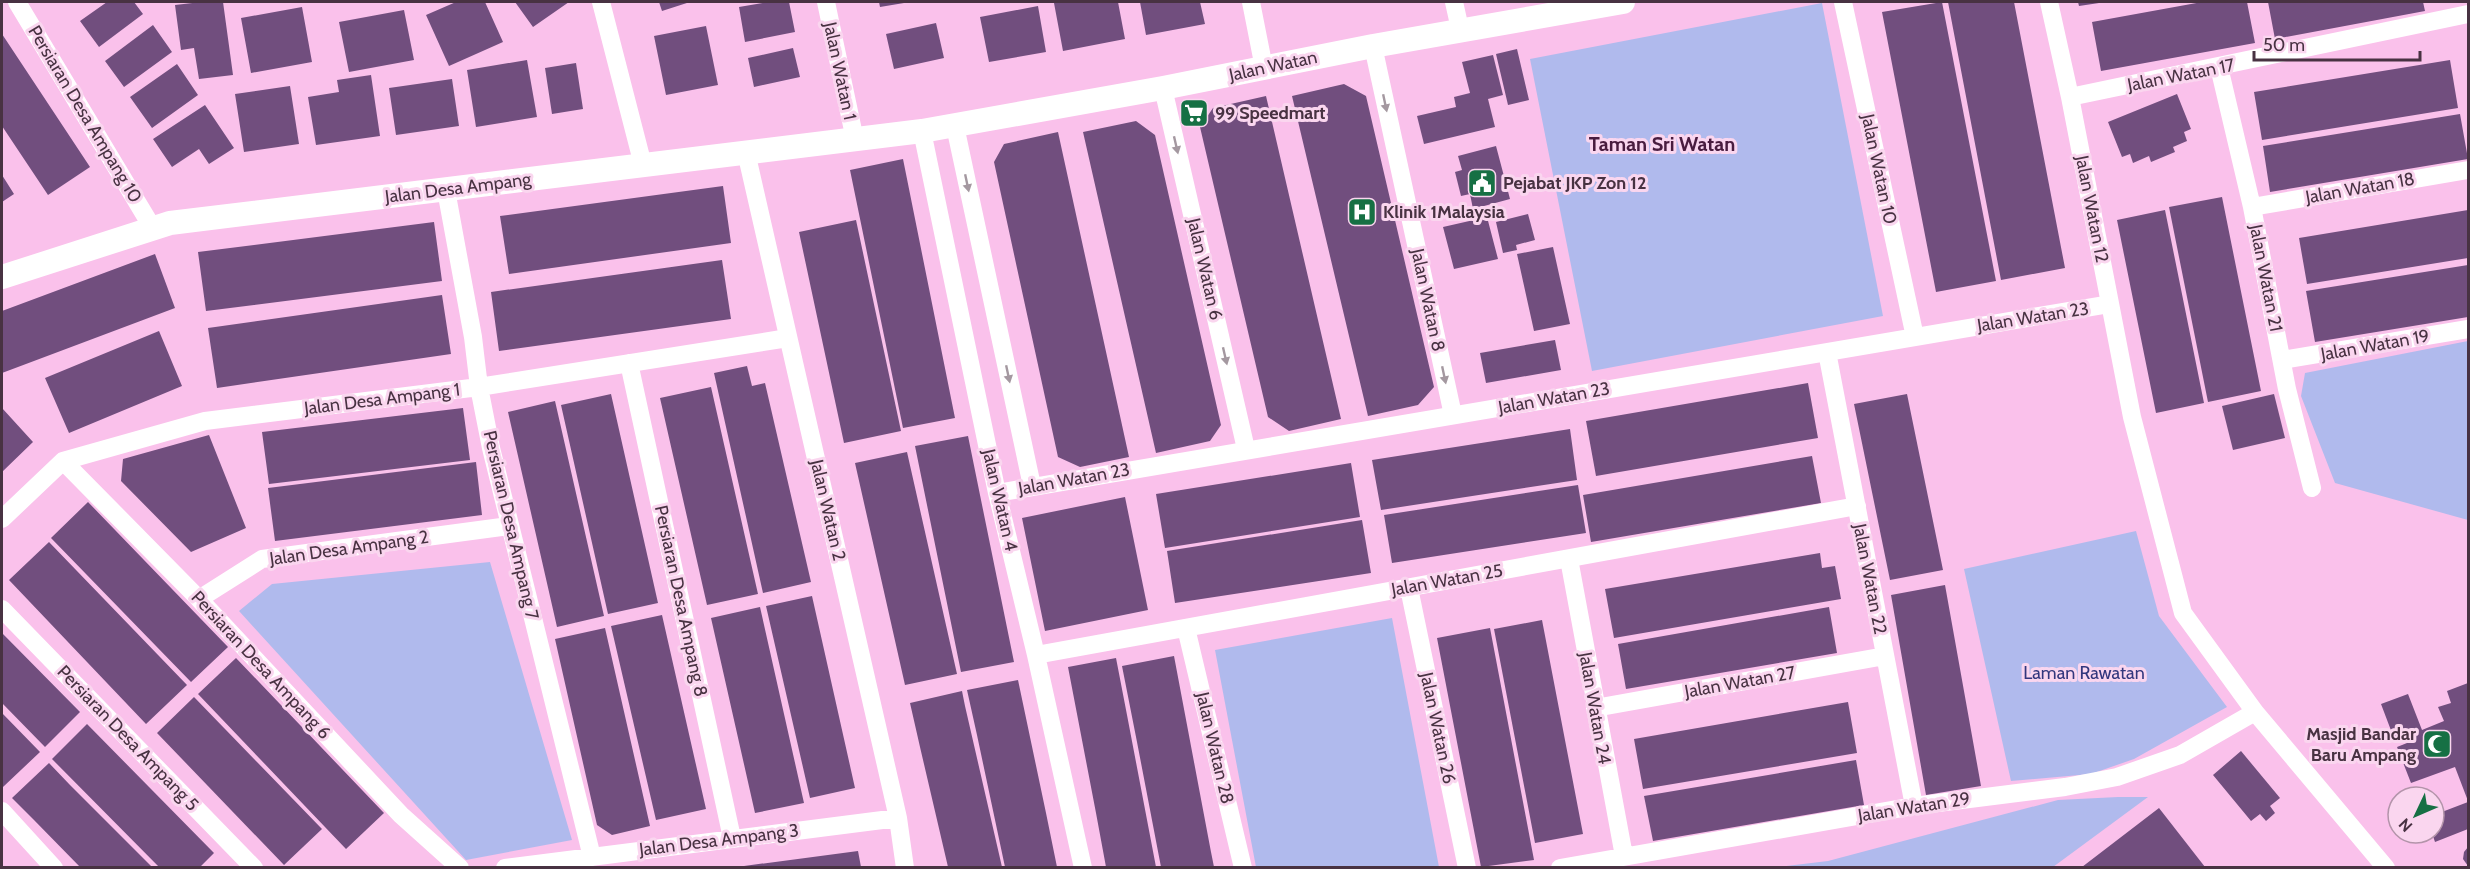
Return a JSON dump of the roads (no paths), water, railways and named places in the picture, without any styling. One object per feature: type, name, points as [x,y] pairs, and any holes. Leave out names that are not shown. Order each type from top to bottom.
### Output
[{"type":"street","name":"Persiaran Desa Ampang 10","points":[[17,2],[152,227]]},
{"type":"street","points":[[601,2],[643,165]]},
{"type":"street","name":"Jalan Watan 1","points":[[826,2],[855,140]]},
{"type":"street","points":[[1251,2],[1264,68]]},
{"type":"street","points":[[1454,2],[1460,30]]},
{"type":"street","name":"Jalan Watan","points":[[922,131],[1163,88],[1373,45],[1623,2]]},
{"type":"street","name":"Jalan Watan 10","points":[[1843,2],[1915,337]]},
{"type":"street","name":"Jalan Watan 12","points":[[2049,2],[2070,97],[2132,417],[2183,613],[2255,712],[2386,867]]},
{"type":"street","name":"Jalan Watan 17","points":[[2070,97],[2219,68],[2469,14]]},
{"type":"street","name":"Jalan Watan 8","points":[[1373,45],[1453,415]]},
{"type":"street","name":"Jalan Watan 21","points":[[2219,68],[2252,207],[2282,360],[2312,488]]},
{"type":"street","name":"Jalan Watan 6","points":[[1163,88],[1246,449]]},
{"type":"street","name":"Jalan Watan 4","points":[[955,126],[1032,486]]},
{"type":"street","name":"Jalan Desa Ampang","points":[[2,277],[170,223],[922,131]]},
{"type":"street","name":"Jalan Watan 4","points":[[922,131],[997,493],[1083,867]]},
{"type":"street","name":"Jalan Watan 2","points":[[746,152],[898,818],[905,867]]},
{"type":"street","name":"Jalan Watan 18","points":[[2252,207],[2469,170]]},
{"type":"street","name":"Persiaran Desa Ampang 7","points":[[446,190],[473,337],[479,387],[509,526],[592,857]]},
{"type":"street","name":"Jalan Watan 23","points":[[997,493],[2110,304]]},
{"type":"street","name":"Jalan Watan 19","points":[[2282,360],[2469,329]]},
{"type":"street","name":"Jalan Desa Ampang 1","points":[[2,519],[63,461],[205,421],[479,387],[788,338]]},
{"type":"street","name":"Jalan Watan 22","points":[[1827,352],[1914,806]]},
{"type":"street","name":"Persiaran Desa Ampang 8","points":[[629,363],[732,838]]},
{"type":"street","name":"Persiaran Desa Ampang 6","points":[[63,461],[199,599],[401,815],[460,867]]},
{"type":"street","name":"Jalan Watan 25","points":[[1036,655],[1857,506]]},
{"type":"street","name":"Jalan Desa Ampang 2","points":[[199,599],[262,559],[509,526]]},
{"type":"street","name":"Jalan Watan 24","points":[[1569,559],[1624,856]]},
{"type":"street","name":"Jalan Watan 26","points":[[1409,588],[1467,867]]},
{"type":"street","name":"Persiaran Desa Ampang 5","points":[[2,609],[254,867]]},
{"type":"street","name":"Jalan Watan 28","points":[[1186,628],[1243,867]]},
{"type":"street","name":"Jalan Watan 27","points":[[1596,708],[1885,656]]},
{"type":"street","name":"Jalan Watan 29","points":[[1560,867],[1914,806],[2065,788],[2117,777],[2180,755],[2255,712]]},
{"type":"street","points":[[2,811],[54,867]]},
{"type":"street","name":"Jalan Desa Ampang 3","points":[[505,867],[898,818]]},
{"type":"place","name":"99 Speedmart","points":[[1194,113]]},
{"type":"place","name":"Pejabat JKP Zon 12","points":[[1482,183]]},
{"type":"place","name":"Klinik 1Malaysia","points":[[1362,212]]},
{"type":"place","name":"Masjid Bandar Baru Ampang","points":[[2437,744]]},
{"type":"district","name":"Taman Sri Watan","points":[[1662,144]]},
{"type":"park label","name":"Laman Rawatan","points":[[2084,673]]}]
